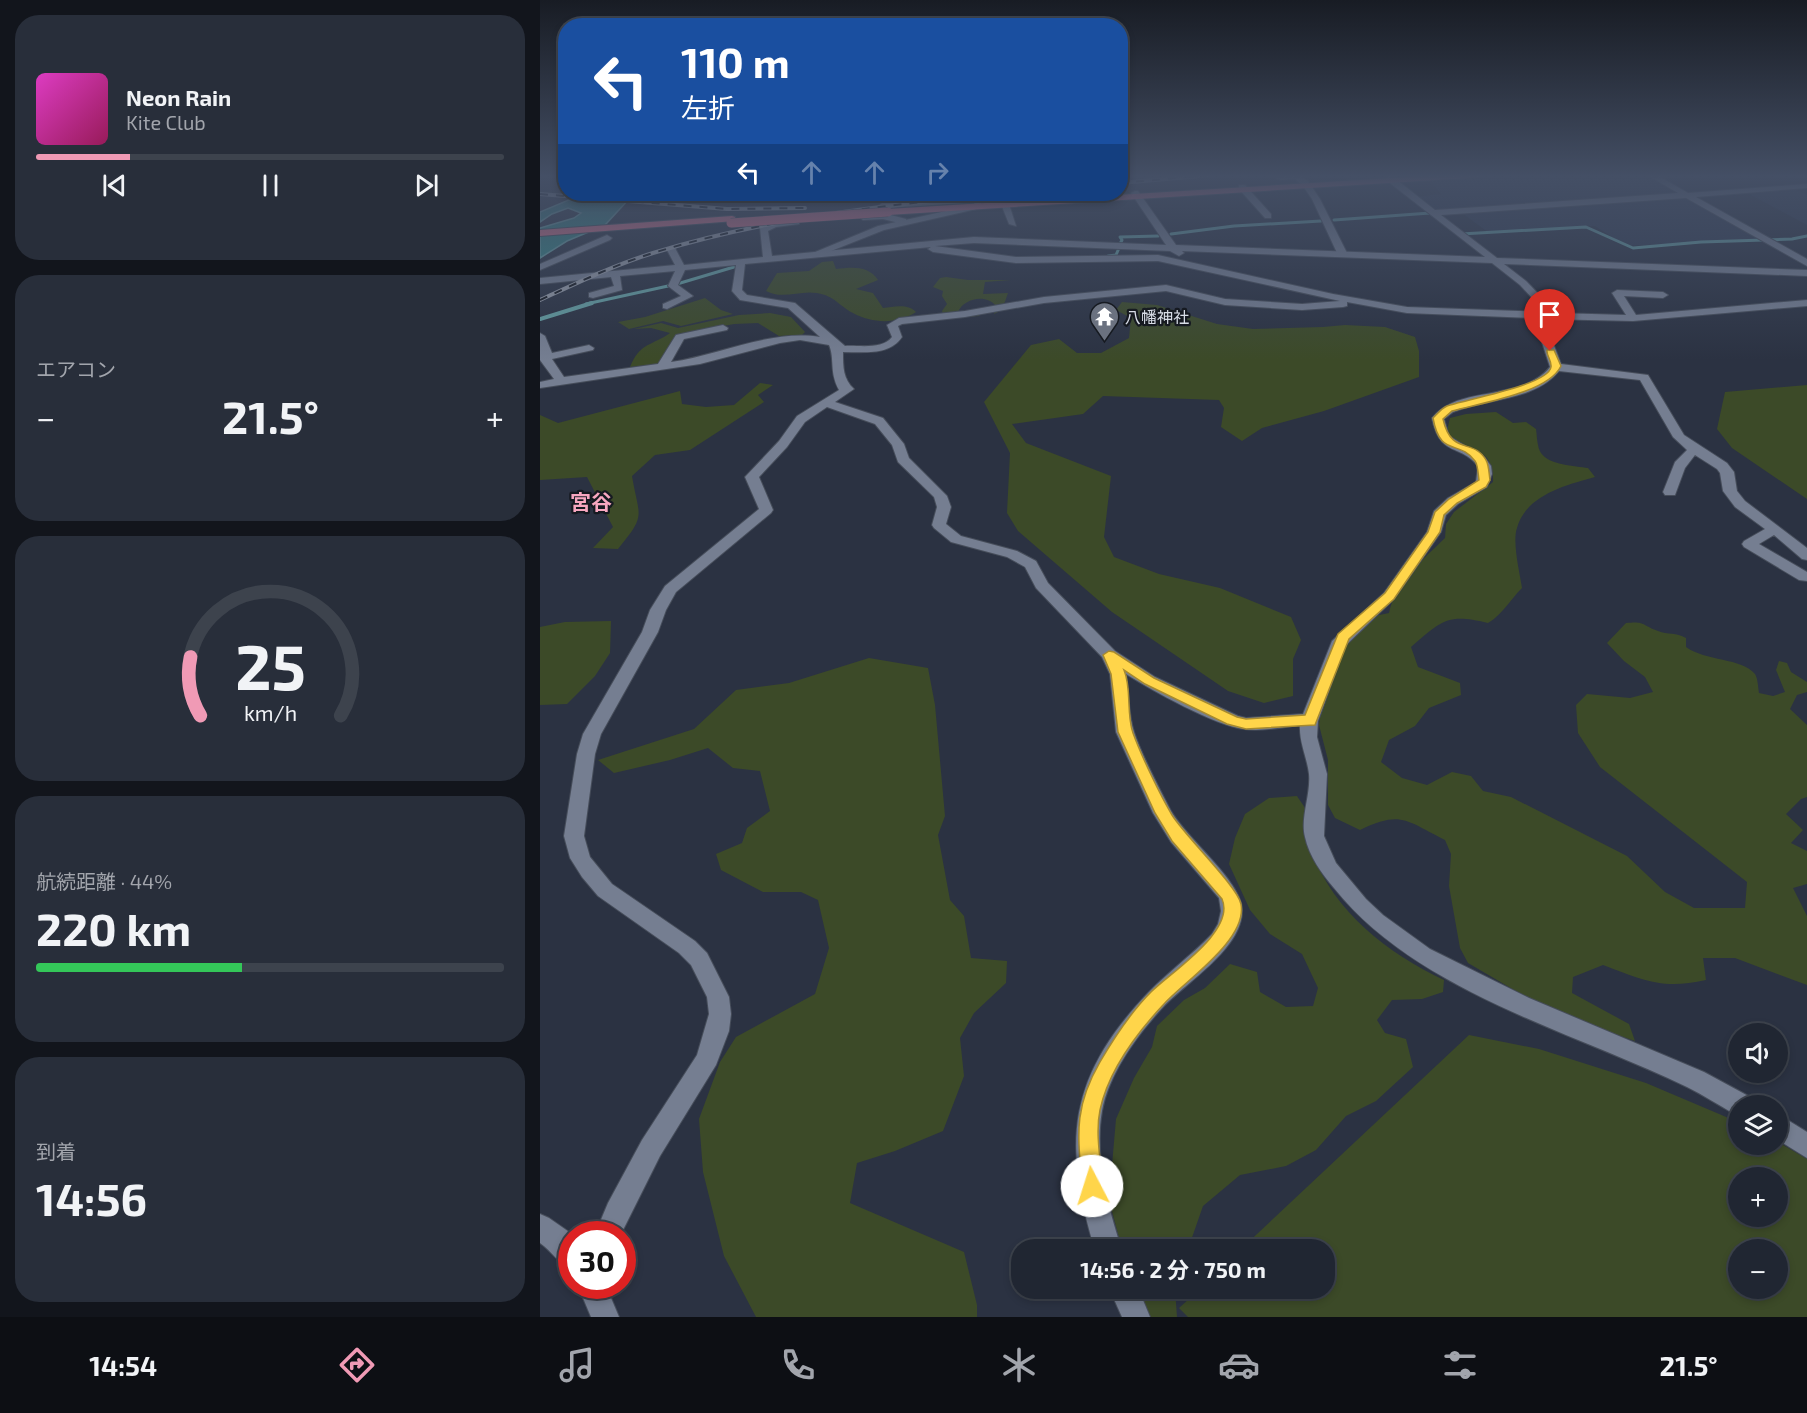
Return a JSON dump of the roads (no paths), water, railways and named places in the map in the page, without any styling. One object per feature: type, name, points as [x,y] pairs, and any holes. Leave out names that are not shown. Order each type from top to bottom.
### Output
[{"type":"street","points":[[763,236],[768,259]]},
{"type":"street","points":[[813,255],[856,236]]},
{"type":"street","points":[[1165,236],[1186,262]]},
{"type":"street","points":[[1333,236],[1343,255]]},
{"type":"street","points":[[1465,236],[1523,283],[1553,315]]},
{"type":"street","points":[[1760,236],[1807,263]]},
{"type":"street","points":[[540,267],[607,238]]},
{"type":"street","points":[[540,281],[912,244],[974,240],[1807,273]]},
{"type":"street","points":[[912,244],[1016,260],[1064,261],[1139,257],[1186,262],[1310,292],[1407,310],[1633,318],[1807,303]]},
{"type":"street","points":[[672,250],[681,268]]},
{"type":"street","points":[[741,262],[737,291],[744,298],[791,305],[833,343],[843,349],[851,350],[882,348],[896,341],[897,337],[892,325],[898,321],[985,311],[1054,299],[1166,288],[1225,302],[1315,307],[1361,302]]},
{"type":"street","points":[[667,306],[688,296],[673,286],[681,268]]},
{"type":"street","points":[[593,294],[619,288],[615,275]]},
{"type":"street","points":[[1633,318],[1617,293],[1663,295]]},
{"type":"street","points":[[1538,316],[1556,366],[1552,374],[1517,390],[1448,409],[1438,418],[1441,433],[1448,442],[1472,453],[1481,461],[1485,480],[1453,501],[1439,514],[1434,532],[1389,596],[1343,637],[1309,721],[1308,737],[1318,774],[1314,836],[1328,867],[1359,905],[1376,921],[1422,955],[1521,1005],[1696,1080],[1728,1098]]},
{"type":"street","points":[[663,365],[680,337],[723,328]]},
{"type":"street","points":[[540,336],[546,348],[546,357],[561,381]]},
{"type":"street","points":[[540,385],[700,361],[748,346],[789,338],[810,338],[833,343]]},
{"type":"street","points":[[613,1221],[651,1148],[708,1058],[720,1014],[718,997],[699,959],[605,890],[593,878],[575,849],[574,836],[586,754],[592,734],[650,632],[658,610],[670,590],[766,510],[753,477],[783,444],[801,418],[848,389],[843,387],[837,372],[837,351],[833,343]]},
{"type":"street","points":[[546,357],[589,348]]},
{"type":"street","points":[[1556,366],[1644,377],[1679,438],[1722,466],[1726,472],[1730,490],[1740,504],[1807,556]]},
{"type":"street","points":[[826,403],[879,421],[898,444],[903,459],[940,496],[944,507],[939,525],[956,539],[1012,554],[1031,564],[1041,585],[1109,655],[1149,681],[1233,721],[1246,724],[1302,719],[1309,721]]},
{"type":"street","points":[[1670,492],[1680,464],[1689,453],[1695,450]]},
{"type":"street","points":[[1775,529],[1749,544],[1804,577]]},
{"type":"street","points":[[1106,1239],[1092,1186],[1088,1126],[1090,1108],[1106,1069],[1131,1031],[1157,998],[1207,954],[1224,933],[1233,905],[1229,895],[1178,837],[1163,813],[1125,732],[1118,674],[1109,655]]},
{"type":"street","points":[[1788,1133],[1807,1146]]},
{"type":"street","points":[[540,1227],[558,1240]]},
{"type":"street","points":[[597,1299],[605,1317]]},
{"type":"street","points":[[1129,1299],[1136,1317]]},
{"type":"waterway","points":[[1120,244],[1122,240],[1120,237],[1141,236]]},
{"type":"waterway","points":[[1607,236],[1633,248],[1805,236]]},
{"type":"waterway","points":[[1108,256],[1116,255],[1119,248]]},
{"type":"waterway","points":[[677,284],[734,267]]},
{"type":"waterway","points":[[586,304],[668,286]]},
{"type":"waterway","points":[[540,319],[592,303]]},
{"type":"railway","points":[[540,300],[638,258],[716,236]]},
{"type":"place","name":"八幡神社","points":[[1104,342]]},
{"type":"district","name":"宮谷","points":[[591,501]]}]
